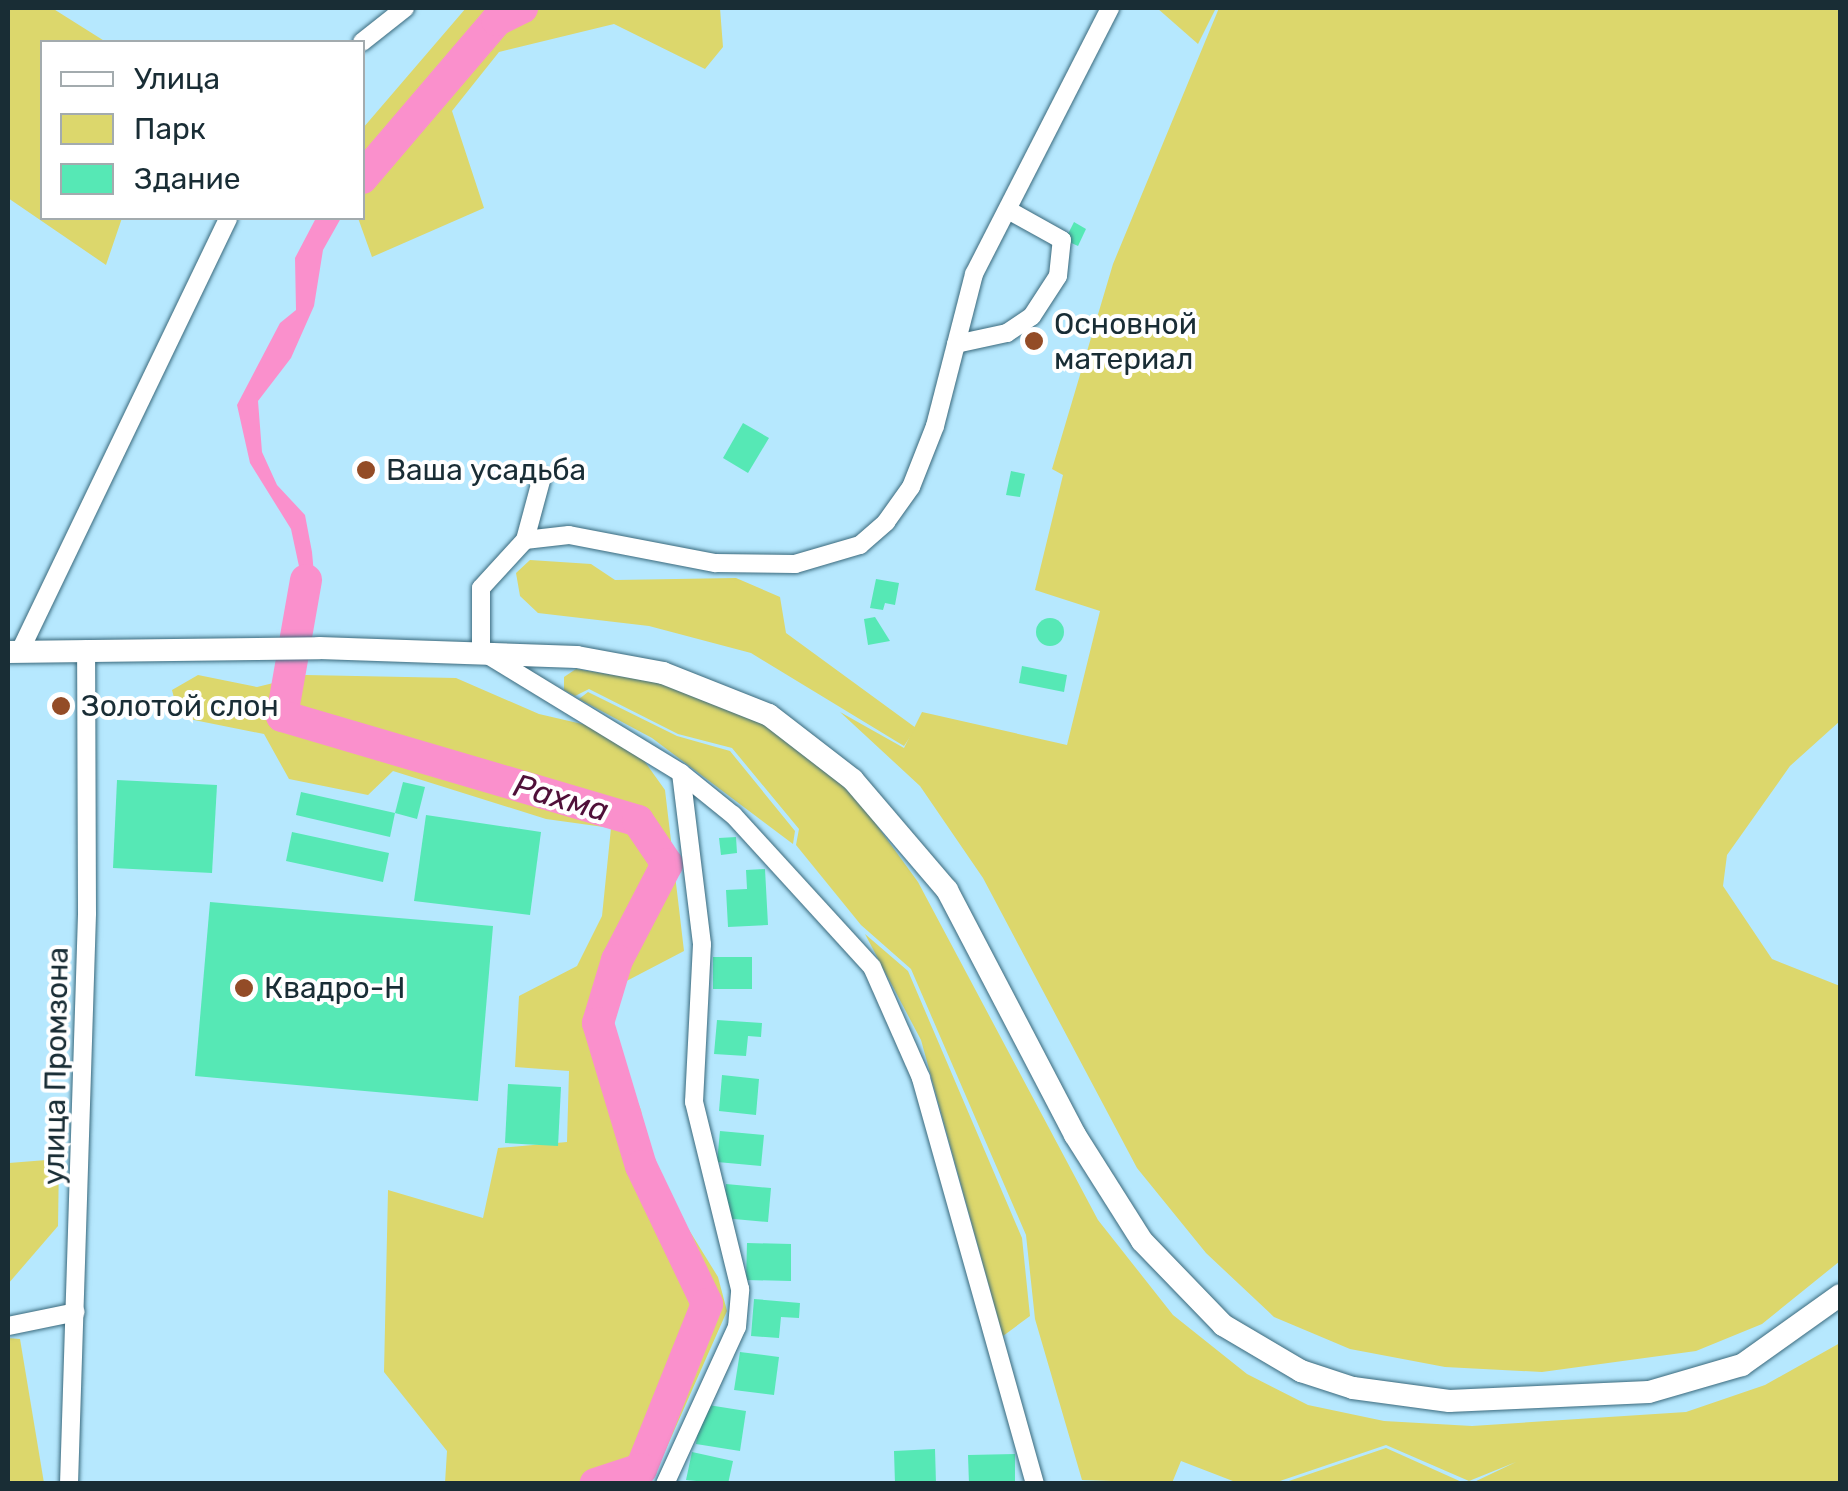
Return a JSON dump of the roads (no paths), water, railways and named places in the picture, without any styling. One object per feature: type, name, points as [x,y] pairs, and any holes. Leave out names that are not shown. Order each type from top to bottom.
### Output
[{"type":"main road","points":[[14,652],[240,648],[481,650],[663,673],[769,714],[817,747],[907,836],[947,890],[1076,1134],[1142,1241],[1223,1325],[1301,1370],[1353,1388],[1450,1402],[1649,1392],[1742,1365],[1840,1296]]},
{"type":"street","points":[[365,40],[405,8]]},
{"type":"street","points":[[526,540],[569,535],[680,558],[794,564],[860,545],[911,487],[974,274],[1110,8]]},
{"type":"street","points":[[956,344],[1007,333],[1032,316],[1058,276],[1062,240],[1008,210]]},
{"type":"street","points":[[14,652],[227,220]]},
{"type":"street","points":[[542,477],[526,540],[481,588],[481,650],[682,773],[839,927],[892,1003],[1035,1484]]},
{"type":"street","name":"улица Промзона","points":[[70,1484],[86,649]]},
{"type":"street","points":[[665,1484],[736,1328],[740,1289],[694,1102],[702,944],[682,773]]},
{"type":"street","points":[[8,1326],[76,1312]]},
{"type":"waterway","name":"Рахма","points":[[365,174],[497,20],[522,8]]},
{"type":"waterway","name":"Рахма","points":[[306,580],[282,716],[638,821],[667,864],[617,960],[598,1023],[641,1166],[707,1304],[641,1469],[595,1484]]},
{"type":"place","name":"Основной материал","points":[[1034,341]]},
{"type":"place","name":"Ваша усадьба","points":[[366,470]]},
{"type":"place","name":"Золотой слон","points":[[61,706]]},
{"type":"place","name":"Квадро-Н","points":[[244,988]]}]
